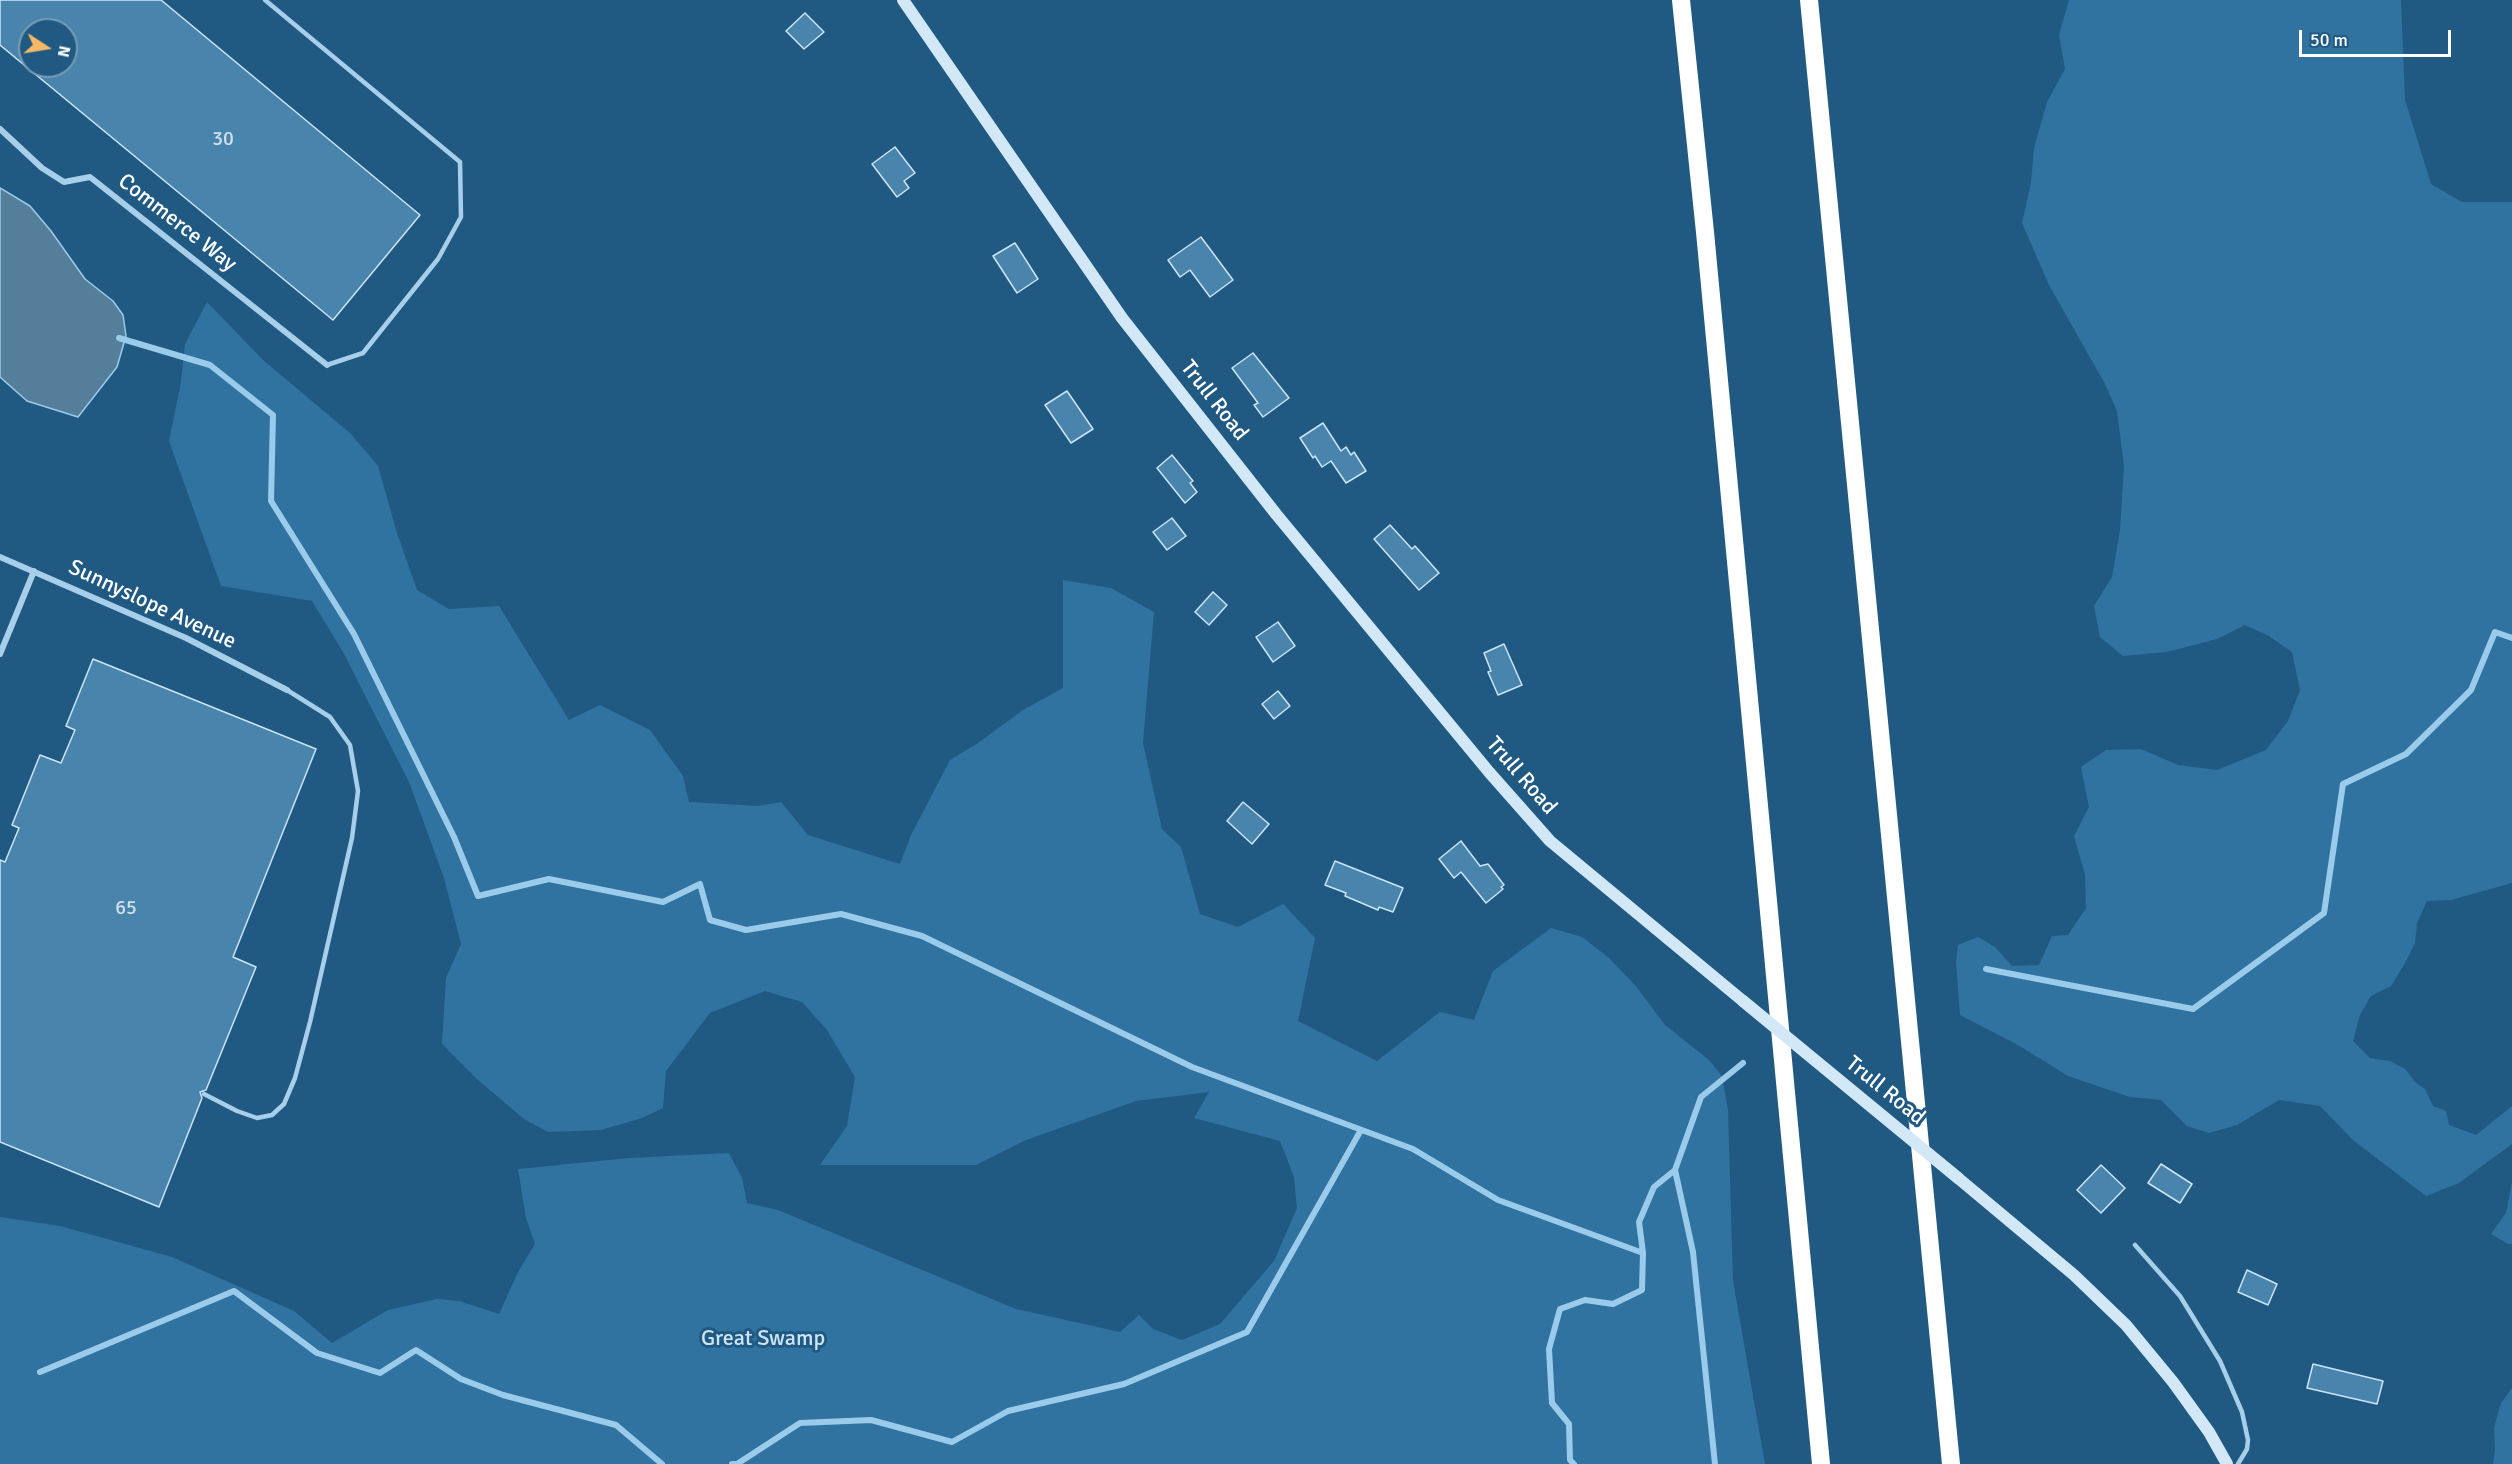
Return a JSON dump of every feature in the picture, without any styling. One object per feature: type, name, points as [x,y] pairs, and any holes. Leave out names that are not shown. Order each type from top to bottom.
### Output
[{"type":"highway","points":[[1681,0],[1705,232],[1821,1464]]},
{"type":"highway","points":[[1809,0],[1951,1464]]},
{"type":"street","name":"Trull Road","points":[[903,0],[1122,318],[1276,514],[1502,789],[1550,841],[1582,869],[2074,1275],[2126,1325],[2179,1389],[2209,1432],[2227,1464]]},
{"type":"street","name":"Commerce Way","points":[[0,129],[42,168],[64,182],[90,177],[327,365]]},
{"type":"street","name":"Sunnyslope Avenue","points":[[0,557],[186,638],[287,690]]},
{"type":"street","points":[[0,654],[34,571]]},
{"type":"lane","points":[[265,0],[460,162],[461,217],[438,260],[363,353],[327,365]]},
{"type":"lane","points":[[204,1094],[237,1111],[257,1118],[272,1115],[284,1104],[295,1078],[310,1022],[352,838],[358,791],[350,744],[330,717],[287,690]]},
{"type":"lane","points":[[2135,1245],[2180,1296],[2220,1361],[2242,1412],[2248,1440],[2247,1449],[2238,1464]]},
{"type":"green space","points":[[2069,0],[2401,0],[2405,100],[2431,184],[2462,202],[2512,202],[2512,883],[2451,900],[2427,901],[2417,923],[2415,943],[2405,963],[2391,986],[2371,996],[2360,1015],[2353,1041],[2370,1058],[2390,1061],[2405,1069],[2416,1083],[2425,1089],[2433,1106],[2446,1111],[2449,1125],[2476,1135],[2512,1106],[2512,1144],[2459,1183],[2426,1196],[2353,1140],[2320,1106],[2279,1100],[2237,1125],[2209,1133],[2187,1126],[2161,1100],[2130,1097],[2068,1076],[2018,1045],[1960,1015],[1956,962],[1958,945],[1978,937],[1995,947],[2012,966],[2039,965],[2052,936],[2068,935],[2086,908],[2085,875],[2074,836],[2089,807],[2081,767],[2106,750],[2141,749],[2178,765],[2217,770],[2266,750],[2288,721],[2300,690],[2292,652],[2269,636],[2245,625],[2217,639],[2167,652],[2123,656],[2100,637],[2094,606],[2112,577],[2120,530],[2124,466],[2117,411],[2105,384],[2049,285],[2022,223],[2031,183],[2034,148],[2047,102],[2065,69],[2059,35]]},
{"type":"green space","name":"Great Swamp","points":[[207,302],[263,360],[350,433],[378,466],[397,533],[417,590],[449,609],[499,606],[569,720],[600,705],[650,730],[683,776],[689,802],[758,806],[781,802],[808,835],[900,864],[911,835],[950,760],[1023,710],[1063,688],[1063,580],[1111,588],[1154,612],[1143,743],[1162,829],[1181,847],[1200,914],[1238,927],[1283,904],[1315,938],[1298,1021],[1377,1061],[1440,1012],[1474,1020],[1493,971],[1551,928],[1582,937],[1609,958],[1635,985],[1665,1025],[1709,1060],[1722,1076],[1728,1110],[1733,1281],[1765,1464],[0,1464],[0,1217],[60,1226],[172,1257],[294,1311],[332,1343],[388,1310],[437,1299],[459,1301],[499,1314],[518,1272],[535,1244],[526,1218],[518,1169],[629,1158],[729,1153],[742,1178],[747,1203],[778,1210],[1016,1309],[1120,1332],[1139,1315],[1153,1329],[1182,1340],[1220,1324],[1274,1261],[1297,1208],[1294,1177],[1280,1141],[1194,1118],[1209,1092],[1136,1101],[1026,1140],[976,1165],[820,1165],[847,1126],[855,1077],[827,1030],[802,1002],[765,991],[710,1013],[666,1071],[663,1108],[642,1118],[601,1130],[548,1132],[524,1119],[478,1080],[442,1044],[446,978],[461,944],[444,878],[409,782],[343,652],[312,601],[221,586],[169,441],[181,382],[185,344]]},
{"type":"green space","points":[[2512,1182],[2512,1244],[2508,1244],[2491,1234],[2506,1213]]},
{"type":"green space","points":[[2512,1388],[2512,1464],[2493,1464],[2494,1428],[2501,1403]]},
{"type":"shaded area","points":[[0,188],[30,206],[85,279],[113,301],[123,315],[126,336],[117,367],[78,417],[27,401],[0,377]]},
{"type":"building","points":[[0,0],[161,0],[420,215],[333,320],[40,78],[78,78],[78,18],[18,18],[18,60],[0,45]]},
{"type":"building","points":[[805,13],[824,32],[804,49],[786,31]]},
{"type":"building","points":[[895,147],[915,173],[904,181],[909,188],[897,197],[872,164]]},
{"type":"building","points":[[1201,237],[1233,280],[1210,297],[1190,270],[1180,277],[1168,260]]},
{"type":"building","points":[[1015,243],[1038,279],[1017,293],[993,256]]},
{"type":"building","points":[[1253,353],[1289,398],[1263,417],[1254,405],[1258,403],[1232,368]]},
{"type":"building","points":[[1067,391],[1093,429],[1071,443],[1045,405]]},
{"type":"building","points":[[1323,423],[1341,451],[1346,447],[1351,455],[1354,452],[1366,471],[1346,483],[1331,461],[1322,467],[1315,456],[1313,458],[1300,438]]},
{"type":"building","points":[[1172,455],[1193,481],[1190,483],[1197,492],[1185,503],[1157,468]]},
{"type":"building","points":[[1172,518],[1186,536],[1167,550],[1153,532]]},
{"type":"building","points":[[1390,525],[1412,549],[1415,546],[1439,573],[1419,590],[1374,539]]},
{"type":"building","points":[[1213,592],[1227,605],[1209,625],[1195,612]]},
{"type":"building","points":[[1278,622],[1295,646],[1273,662],[1256,637]]},
{"type":"building","points":[[1504,644],[1522,685],[1498,695],[1488,672],[1491,671],[1484,653]]},
{"type":"building","points":[[93,659],[316,749],[233,957],[256,967],[206,1090],[200,1092],[202,1098],[159,1207],[0,1142],[0,860],[5,862],[19,828],[12,825],[40,755],[61,763],[75,730],[66,726]]},
{"type":"building","points":[[1278,691],[1290,706],[1274,719],[1262,704]]},
{"type":"building","points":[[1243,802],[1269,824],[1252,844],[1227,821]]},
{"type":"building","points":[[1461,841],[1480,866],[1488,864],[1504,885],[1501,887],[1503,889],[1486,903],[1461,872],[1454,878],[1439,859]]},
{"type":"building","points":[[1335,861],[1403,888],[1393,912],[1379,907],[1378,910],[1325,885]]},
{"type":"building","points":[[2161,1164],[2192,1184],[2180,1203],[2148,1183]]},
{"type":"building","points":[[2101,1165],[2125,1188],[2101,1213],[2077,1190]]},
{"type":"building","points":[[2247,1270],[2277,1284],[2268,1305],[2238,1292]]},
{"type":"building","points":[[2313,1364],[2383,1381],[2377,1404],[2307,1388]]},
{"type":"waterway","points":[[119,338],[210,365],[273,415],[271,501],[354,634],[454,837],[478,896],[549,879],[663,902],[700,884],[710,920],[746,930],[841,914],[922,936],[1192,1067],[1413,1149],[1498,1200],[1643,1253]]},
{"type":"waterway","points":[[1986,969],[2193,1009],[2324,913],[2343,784],[2406,754],[2471,690],[2495,632],[2512,638]]},
{"type":"waterway","points":[[1574,1464],[1570,1460],[1569,1424],[1552,1403],[1549,1349],[1560,1309],[1585,1300],[1613,1304],[1642,1290],[1643,1253],[1639,1222],[1654,1187],[1675,1170],[1701,1097],[1743,1063]]},
{"type":"waterway","points":[[732,1464],[737,1464],[800,1423],[871,1420],[952,1442],[1008,1411],[1124,1384],[1247,1332],[1361,1130]]},
{"type":"waterway","points":[[1675,1170],[1693,1252],[1715,1464]]},
{"type":"waterway","points":[[40,1372],[234,1291],[317,1353],[380,1373],[416,1350],[461,1379],[503,1395],[616,1425],[662,1464]]}]
